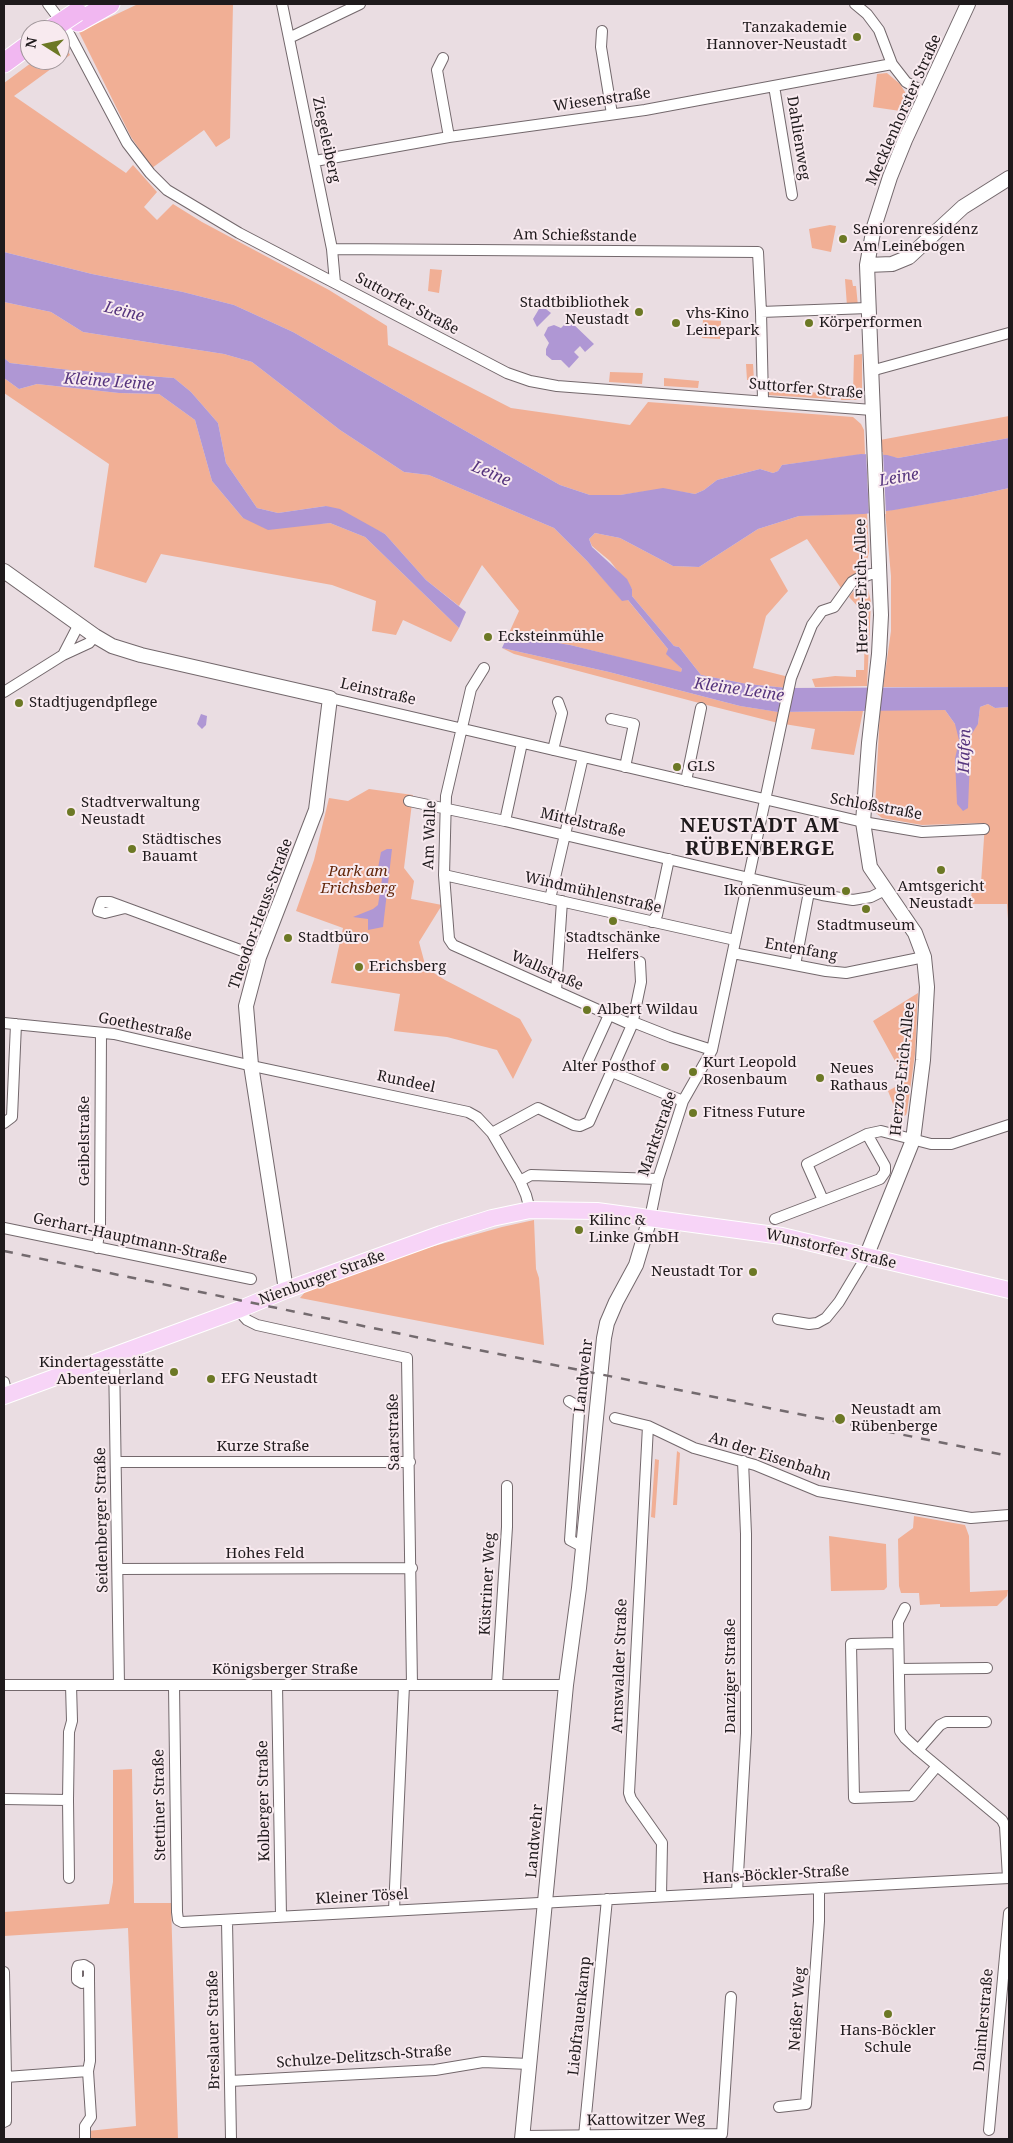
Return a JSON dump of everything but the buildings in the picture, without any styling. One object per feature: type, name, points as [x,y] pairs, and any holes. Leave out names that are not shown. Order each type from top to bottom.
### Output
[{"type":"highway","points":[[69,20],[82,13],[110,4]]},
{"type":"highway","points":[[70,24],[82,13]]},
{"type":"highway","points":[[4,63],[20,51]]},
{"type":"highway","points":[[4,74],[20,62]]},
{"type":"main road","name":"Nienburger Straße","points":[[5,1391],[114,1355],[238,1310],[286,1290],[492,1218],[530,1210],[589,1211],[650,1218]]},
{"type":"main road","name":"Wunstorfer Straße","points":[[650,1218],[802,1240],[1009,1290]]},
{"type":"street","name":"Suttorfer Straße","points":[[48,4],[66,28],[127,143],[150,173],[167,190],[239,233],[507,372],[530,381],[557,386],[763,400],[872,410]]},
{"type":"street","name":"Ziegeleiberg","points":[[282,4],[332,249],[335,283]]},
{"type":"street","points":[[289,38],[360,4]]},
{"type":"street","points":[[855,4],[867,14],[879,30],[892,64],[906,82],[927,94]]},
{"type":"street","name":"Mecklenhorster Straße","points":[[872,410],[867,265],[874,227],[890,178],[968,4]]},
{"type":"street","points":[[602,31],[601,47],[612,114]]},
{"type":"street","points":[[443,58],[438,70],[449,138]]},
{"type":"street","name":"Wiesenstraße","points":[[315,162],[449,138],[645,110],[892,64]]},
{"type":"street","name":"Dahlienweg","points":[[774,86],[792,195]]},
{"type":"street","points":[[867,265],[892,264],[909,257],[963,207],[1009,178]]},
{"type":"street","name":"Am Schießstande","points":[[332,249],[758,252],[761,312]]},
{"type":"street","points":[[763,400],[761,312],[868,308]]},
{"type":"street","points":[[871,369],[878,369],[1009,333]]},
{"type":"street","name":"Herzog-Erich-Allee","points":[[866,1257],[913,1140],[927,1004],[924,957],[915,933],[870,867],[863,822],[881,615],[872,410]]},
{"type":"street","name":"Leinstraße","points":[[4,571],[95,636],[112,646],[141,655],[765,800]]},
{"type":"street","name":"Marktstraße","points":[[650,1218],[658,1179],[683,1101],[712,1050],[790,684],[812,625],[822,611],[834,607],[852,582],[871,574],[880,574]]},
{"type":"street","points":[[63,655],[79,624]]},
{"type":"street","points":[[4,692],[63,655],[89,643],[95,636]]},
{"type":"street","name":"Am Walle","points":[[451,942],[449,939],[444,875],[446,796],[470,689],[484,668]]},
{"type":"street","name":"Theodor-Heuss-Straße","points":[[286,1290],[250,1065],[246,1006],[259,957],[316,810],[330,698]]},
{"type":"street","points":[[553,750],[562,713],[558,702]]},
{"type":"street","points":[[686,781],[702,708]]},
{"type":"street","points":[[611,718],[634,724],[625,767]]},
{"type":"street","points":[[505,821],[522,743]]},
{"type":"street","points":[[550,899],[583,757]]},
{"type":"street","name":"Mittelstraße","points":[[409,800],[822,895],[853,900],[871,897],[885,890]]},
{"type":"street","name":"Schloßstraße","points":[[765,800],[863,822],[922,832],[984,829]]},
{"type":"street","points":[[652,922],[657,915],[669,859]]},
{"type":"street","name":"Windmühlenstraße","points":[[444,875],[735,940]]},
{"type":"street","points":[[795,965],[809,892]]},
{"type":"street","points":[[556,991],[562,901]]},
{"type":"street","points":[[125,908],[259,957]]},
{"type":"street","name":"Wallstraße","points":[[451,942],[609,1015],[712,1050]]},
{"type":"street","name":"Entenfang","points":[[732,953],[846,973],[924,957]]},
{"type":"street","points":[[492,1133],[538,1108],[574,1126],[580,1126],[589,1122],[632,1024],[641,982],[640,962]]},
{"type":"street","points":[[588,1060],[609,1015]]},
{"type":"street","name":"Goethestraße","points":[[4,1023],[114,1034],[250,1065]]},
{"type":"street","points":[[4,1123],[12,1117],[16,1024]]},
{"type":"street","name":"Geibelstraße","points":[[97,1248],[100,1225],[100,1033]]},
{"type":"street","name":"Rundeel","points":[[250,1065],[458,1109],[477,1118],[492,1133],[520,1181],[530,1210]]},
{"type":"street","points":[[612,1072],[683,1101]]},
{"type":"street","points":[[822,1200],[807,1164],[867,1134],[881,1131],[931,1144],[951,1144],[1009,1125]]},
{"type":"street","points":[[775,1219],[880,1179],[885,1172],[885,1166],[867,1134]]},
{"type":"street","points":[[520,1181],[531,1175],[658,1179]]},
{"type":"street","name":"Landwehr","points":[[523,2138],[566,1685],[583,1547],[602,1355],[607,1323],[636,1265],[650,1218]]},
{"type":"street","name":"Gerhart-Hauptmann-Straße","points":[[4,1228],[251,1278]]},
{"type":"street","points":[[778,1319],[809,1324],[817,1323],[826,1318],[839,1302],[866,1257]]},
{"type":"street","name":"Saarstraße","points":[[238,1310],[246,1320],[257,1325],[408,1358],[412,1568],[408,1685],[394,1910]]},
{"type":"street","name":"Seidenberger Straße","points":[[114,1355],[118,1685]]},
{"type":"street","name":"Landwehr","points":[[569,1400],[577,1406],[579,1413],[570,1540],[583,1547]]},
{"type":"street","name":"An der Eisenbahn","points":[[616,1418],[648,1426],[694,1448],[742,1461],[822,1492],[971,1518],[1009,1515]]},
{"type":"street","name":"Arnswalder Straße","points":[[648,1426],[629,1793],[631,1799],[662,1843],[661,1896]]},
{"type":"street","name":"Danziger Straße","points":[[737,1892],[746,1733],[746,1534],[742,1461]]},
{"type":"street","name":"Kurze Straße","points":[[116,1462],[410,1462]]},
{"type":"street","name":"Küstriner Weg","points":[[497,1684],[507,1527],[507,1486]]},
{"type":"street","name":"Hohes Feld","points":[[118,1569],[412,1568]]},
{"type":"street","points":[[905,1608],[898,1622],[900,1731],[918,1750],[1002,1820],[1005,1826],[1009,1878]]},
{"type":"street","points":[[898,1643],[851,1644],[854,1798],[912,1796],[937,1766]]},
{"type":"street","points":[[899,1669],[987,1668]]},
{"type":"street","name":"Königsberger Straße","points":[[4,1685],[566,1685]]},
{"type":"street","points":[[69,1878],[68,1800],[69,1732],[72,1720],[71,1685]]},
{"type":"street","name":"Kolberger Straße","points":[[277,1685],[282,1916]]},
{"type":"street","name":"Stettiner Straße","points":[[174,1686],[177,1917],[182,1922]]},
{"type":"street","points":[[918,1750],[940,1725],[946,1722],[986,1722]]},
{"type":"street","points":[[4,1799],[68,1800]]},
{"type":"street","name":"Hans-Böckler-Straße","points":[[545,1904],[607,1899],[1009,1878]]},
{"type":"street","name":"Neißer Weg","points":[[779,2107],[806,2104],[819,1921],[819,1888]]},
{"type":"street","name":"Liebfrauenkamp","points":[[584,2136],[607,1899]]},
{"type":"street","name":"Kleiner Tösel","points":[[182,1922],[545,1904]]},
{"type":"street","name":"Daimlerstraße","points":[[989,2130],[1009,1912]]},
{"type":"street","name":"Breslauer Straße","points":[[227,1921],[231,2139]]},
{"type":"street","points":[[4,1972],[6,2077],[6,2121],[4,2122]]},
{"type":"street","points":[[85,2139],[85,2126],[91,2117],[89,1979]]},
{"type":"street","name":"Kattowitzer Weg","points":[[523,2138],[722,2134],[731,1996]]},
{"type":"street","name":"Schulze-Delitzsch-Straße","points":[[230,2081],[435,2070],[483,2062],[529,2064]]},
{"type":"street","points":[[6,2077],[89,2066]]},
{"type":"green space","points":[[138,4],[233,4],[230,138],[216,147],[204,130],[152,168],[131,137],[79,32]]},
{"type":"green space","points":[[22,70],[50,70],[14,96],[126,173],[133,165],[157,192],[144,207],[157,220],[173,204],[202,222],[329,290],[387,326],[388,345],[511,408],[630,425],[648,402],[853,417],[861,424],[864,430],[865,454],[782,465],[778,471],[773,473],[760,469],[717,480],[695,494],[663,489],[620,495],[590,495],[560,485],[293,332],[234,305],[183,292],[92,274],[4,252],[4,83]]},
{"type":"green space","points":[[887,73],[900,84],[910,100],[907,112],[873,107],[877,74]]},
{"type":"green space","points":[[830,225],[836,226],[831,252],[812,248],[809,229]]},
{"type":"green space","points":[[430,269],[442,270],[439,293],[428,291]]},
{"type":"green space","points":[[845,279],[852,280],[853,286],[856,286],[858,306],[847,306]]},
{"type":"green space","points":[[4,302],[51,312],[83,332],[224,354],[252,362],[340,430],[404,472],[429,475],[554,528],[622,600],[627,599],[668,649],[667,654],[682,669],[681,673],[570,645],[508,635],[519,611],[482,565],[459,606],[426,580],[385,534],[326,506],[278,513],[257,508],[226,463],[218,423],[191,392],[174,378],[70,370],[10,363],[4,358]]},
{"type":"green space","points":[[703,320],[721,321],[720,339],[702,338]]},
{"type":"green space","points":[[862,354],[862,397],[857,400],[841,400],[841,393],[853,393],[854,355]]},
{"type":"green space","points":[[746,364],[753,364],[754,380],[747,380]]},
{"type":"green space","points":[[610,372],[643,373],[642,384],[609,382]]},
{"type":"green space","points":[[4,378],[19,389],[37,384],[119,393],[159,394],[195,420],[212,481],[243,518],[302,525],[330,523],[365,537],[459,628],[451,642],[403,620],[396,635],[372,631],[376,601],[332,585],[161,554],[146,583],[94,567],[109,464],[4,393]]},
{"type":"green space","points":[[664,378],[699,381],[698,388],[664,386]]},
{"type":"green space","points":[[768,391],[831,393],[831,399],[767,395]]},
{"type":"green space","points":[[1009,416],[1009,438],[898,458],[881,455],[880,440]]},
{"type":"green space","points":[[1009,488],[1009,687],[883,687],[891,631],[891,576],[885,511]]},
{"type":"green space","points":[[867,513],[869,552],[866,565],[841,588],[807,539],[770,559],[788,591],[766,616],[753,668],[789,677],[787,688],[747,684],[701,675],[679,647],[674,646],[632,596],[632,589],[610,561],[592,546],[589,539],[595,533],[620,538],[673,566],[699,567],[758,529],[799,516]]},
{"type":"green space","points":[[859,584],[864,585],[868,589],[871,602],[867,686],[815,687],[812,679],[835,676],[856,677],[856,670],[864,670],[865,620],[859,619],[857,614],[861,610],[849,597]]},
{"type":"green space","points":[[502,648],[609,672],[740,706],[779,712],[863,711],[854,755],[811,749],[815,729],[778,723],[703,704],[514,654]]},
{"type":"green space","points":[[988,704],[995,708],[1009,707],[1009,934],[1007,904],[970,904],[973,884],[981,883],[985,823],[922,825],[882,818],[876,813],[875,807],[880,710],[945,710],[955,724],[978,724],[980,707]]},
{"type":"green space","name":"Park am Erichsberg","points":[[369,789],[413,795],[404,868],[414,881],[411,899],[442,905],[419,942],[426,968],[520,1019],[532,1040],[513,1079],[497,1050],[447,1037],[394,1031],[400,994],[331,983],[343,928],[296,911],[314,860],[329,798],[348,801]]},
{"type":"green space","points":[[918,993],[915,1054],[907,1112],[906,1115],[899,1119],[888,1091],[906,1081],[873,1021]]},
{"type":"green space","points":[[534,1220],[536,1269],[539,1278],[544,1345],[300,1298],[305,1292],[420,1250]]},
{"type":"green space","points":[[677,1451],[680,1453],[677,1505],[673,1505]]},
{"type":"green space","points":[[655,1459],[659,1460],[655,1518],[651,1517]]},
{"type":"green space","points":[[914,1516],[965,1525],[969,1536],[970,1592],[1008,1590],[1007,1596],[997,1606],[940,1607],[940,1604],[920,1605],[919,1593],[901,1593],[899,1586],[898,1539],[913,1528]]},
{"type":"green space","points":[[829,1536],[886,1544],[887,1587],[884,1590],[831,1591]]},
{"type":"green space","points":[[132,1769],[134,1903],[171,1903],[178,2139],[88,2139],[88,2131],[136,2126],[128,1928],[4,1936],[4,1912],[109,1904],[113,1882],[113,1770]]},
{"type":"water","points":[[4,252],[92,274],[183,292],[234,305],[293,332],[560,485],[590,495],[620,495],[663,488],[695,494],[717,480],[760,469],[773,473],[778,471],[782,465],[861,454],[887,455],[898,458],[1009,438],[1009,488],[973,496],[864,514],[799,516],[758,529],[699,567],[673,566],[620,538],[595,533],[589,539],[592,547],[627,579],[632,589],[632,596],[674,646],[679,647],[701,675],[747,684],[787,688],[1009,687],[1009,707],[995,708],[988,704],[980,707],[978,724],[971,735],[968,808],[963,811],[957,804],[955,759],[959,740],[955,724],[945,710],[778,712],[740,706],[609,672],[502,648],[508,635],[570,645],[681,672],[682,669],[666,654],[668,649],[628,600],[622,601],[587,561],[554,528],[429,475],[404,472],[340,430],[252,362],[224,354],[83,332],[51,312],[4,302]]},
{"type":"water","points":[[539,309],[546,309],[551,313],[537,327],[533,319]]},
{"type":"water","points":[[569,320],[594,344],[585,352],[580,346],[574,352],[579,357],[569,368],[561,360],[552,360],[546,355],[549,343],[544,335],[548,327],[554,325],[561,328]]},
{"type":"water","name":"Kleine Leine","points":[[4,358],[10,363],[70,370],[174,378],[191,392],[218,423],[226,463],[257,508],[278,513],[326,506],[340,509],[385,534],[426,580],[466,612],[459,628],[365,537],[330,523],[268,530],[243,518],[212,481],[195,420],[159,394],[119,393],[37,384],[19,389],[4,378]]},
{"type":"water","points":[[201,714],[207,716],[206,725],[202,729],[197,724]]},
{"type":"water","points":[[392,849],[383,927],[368,930],[368,919],[353,917],[378,905],[382,879],[378,868],[381,852]]},
{"type":"pier","points":[[866,452],[883,452],[886,514],[869,516]]},
{"type":"railway","points":[[4,1251],[459,1346],[1009,1456]]},
{"type":"place","name":"Tanzakademie Hannover-Neustadt","points":[[857,37]]},
{"type":"place","name":"Seniorenresidenz Am Leinebogen","points":[[843,239]]},
{"type":"place","name":"Stadtbibliothek Neustadt","points":[[639,312]]},
{"type":"place","name":"vhs-Kino Leinepark","points":[[676,323]]},
{"type":"place","name":"Körperformen","points":[[809,323]]},
{"type":"place","name":"Ecksteinmühle","points":[[488,637]]},
{"type":"place","name":"Stadtjugendpflege","points":[[19,703]]},
{"type":"place","name":"GLS","points":[[677,767]]},
{"type":"place","name":"Stadtverwaltung Neustadt","points":[[71,812]]},
{"type":"place","name":"Städtisches Bauamt","points":[[132,849]]},
{"type":"place","name":"Amtsgericht Neustadt","points":[[941,870]]},
{"type":"place","name":"Ikonenmuseum","points":[[846,891]]},
{"type":"place","name":"Stadtmuseum","points":[[866,909]]},
{"type":"place","name":"Stadtschänke Helfers","points":[[613,921]]},
{"type":"place","name":"Stadtbüro","points":[[288,938]]},
{"type":"place","name":"Erichsberg","points":[[359,967]]},
{"type":"place","name":"Albert Wildau","points":[[587,1010]]},
{"type":"place","name":"Alter Posthof","points":[[665,1067]]},
{"type":"place","name":"Kurt Leopold Rosenbaum","points":[[693,1072]]},
{"type":"place","name":"Neues Rathaus","points":[[820,1078]]},
{"type":"place","name":"Fitness Future","points":[[693,1113]]},
{"type":"place","name":"Kilinc & Linke GmbH","points":[[579,1230]]},
{"type":"place","name":"Neustadt Tor","points":[[753,1272]]},
{"type":"place","name":"Kindertagesstätte Abenteuerland","points":[[174,1372]]},
{"type":"place","name":"EFG Neustadt","points":[[211,1379]]},
{"type":"place","name":"Neustadt am Rübenberge","points":[[840,1419]]},
{"type":"place","name":"Hans-Böckler Schule","points":[[888,2014]]},
{"type":"district","name":"NEUSTADT AM RÜBENBERGE","points":[[760,838]]},
{"type":"water label","name":"Leine","points":[[124,312]]},
{"type":"water label","name":"Leine","points":[[491,474]]},
{"type":"water label","name":"Leine","points":[[899,478]]},
{"type":"water label","name":"Hafen","points":[[965,751]]}]
